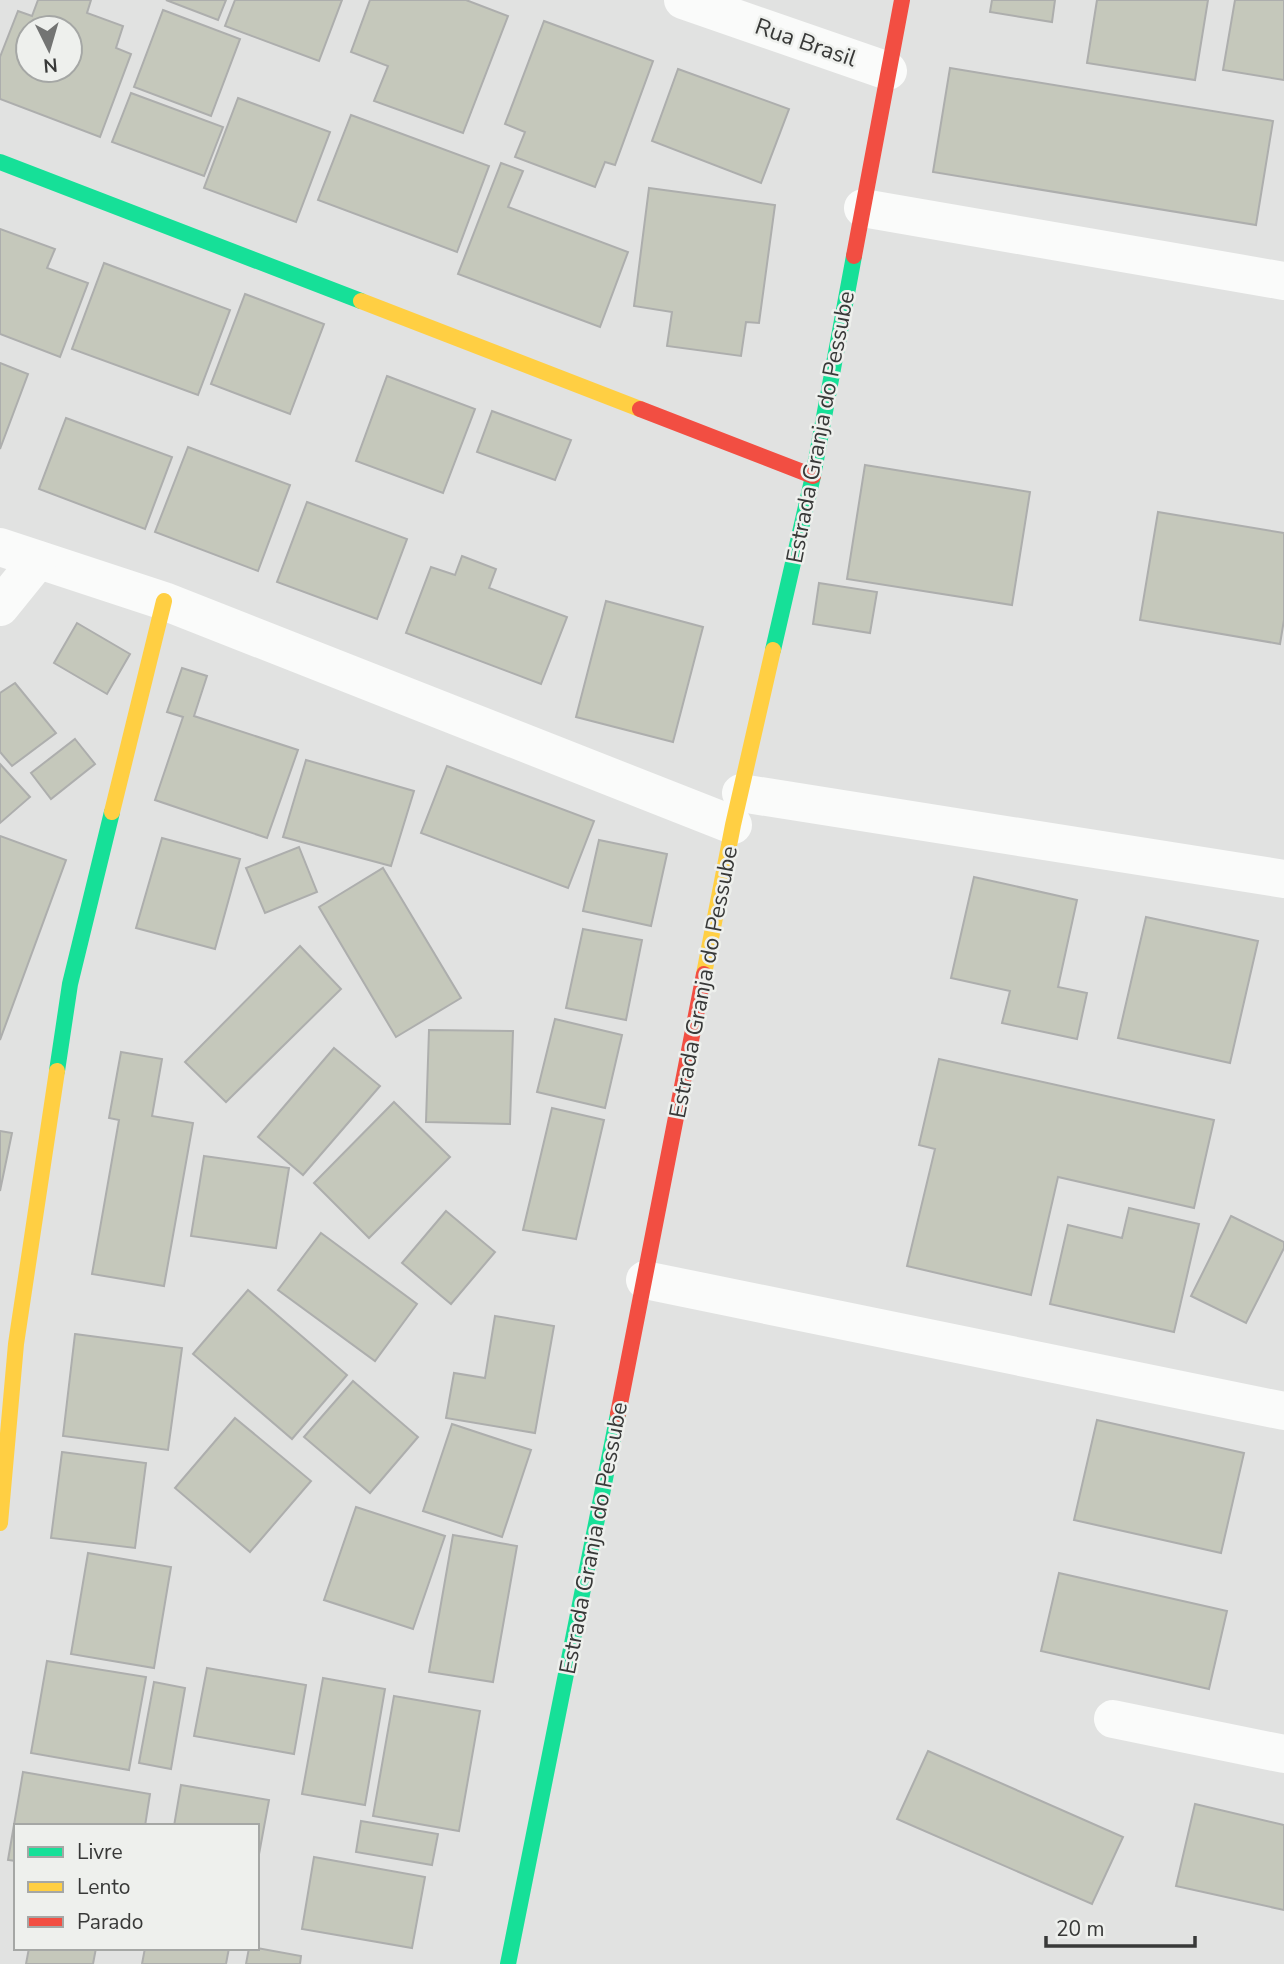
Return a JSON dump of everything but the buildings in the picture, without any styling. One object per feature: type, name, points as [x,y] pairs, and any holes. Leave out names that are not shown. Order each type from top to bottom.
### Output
[{"type":"main road","name":"Estrada Granja do Pessube","points":[[508,1964],[737,809],[813,476],[902,0]]},
{"type":"main road","points":[[0,162],[813,476]]},
{"type":"main road","points":[[0,1523],[16,1344],[70,985],[164,601]]},
{"type":"street","name":"Rua Brasil","points":[[683,0],[888,71]]},
{"type":"street","points":[[863,208],[1284,281]]},
{"type":"street","points":[[0,547],[164,601],[737,809],[1284,879]]},
{"type":"street","points":[[0,607],[38,560]]},
{"type":"street","points":[[645,1280],[1284,1411]]},
{"type":"street","points":[[1113,1718],[1284,1754]]},
{"type":"traffic: fast","points":[[0,162],[361,301]]},
{"type":"traffic: fast","points":[[773,650],[813,476],[854,256]]},
{"type":"traffic: fast","points":[[57,1071],[70,984],[112,812]]},
{"type":"traffic: fast","points":[[508,1964],[618,1414]]},
{"type":"traffic: slow","points":[[361,301],[640,409]]},
{"type":"traffic: slow","points":[[112,812],[164,601]]},
{"type":"traffic: slow","points":[[704,974],[733,825],[773,650]]},
{"type":"traffic: slow","points":[[0,1523],[16,1344],[57,1071]]},
{"type":"traffic: jam","points":[[854,256],[902,0]]},
{"type":"traffic: jam","points":[[640,409],[813,476]]},
{"type":"traffic: jam","points":[[618,1414],[704,974]]}]
